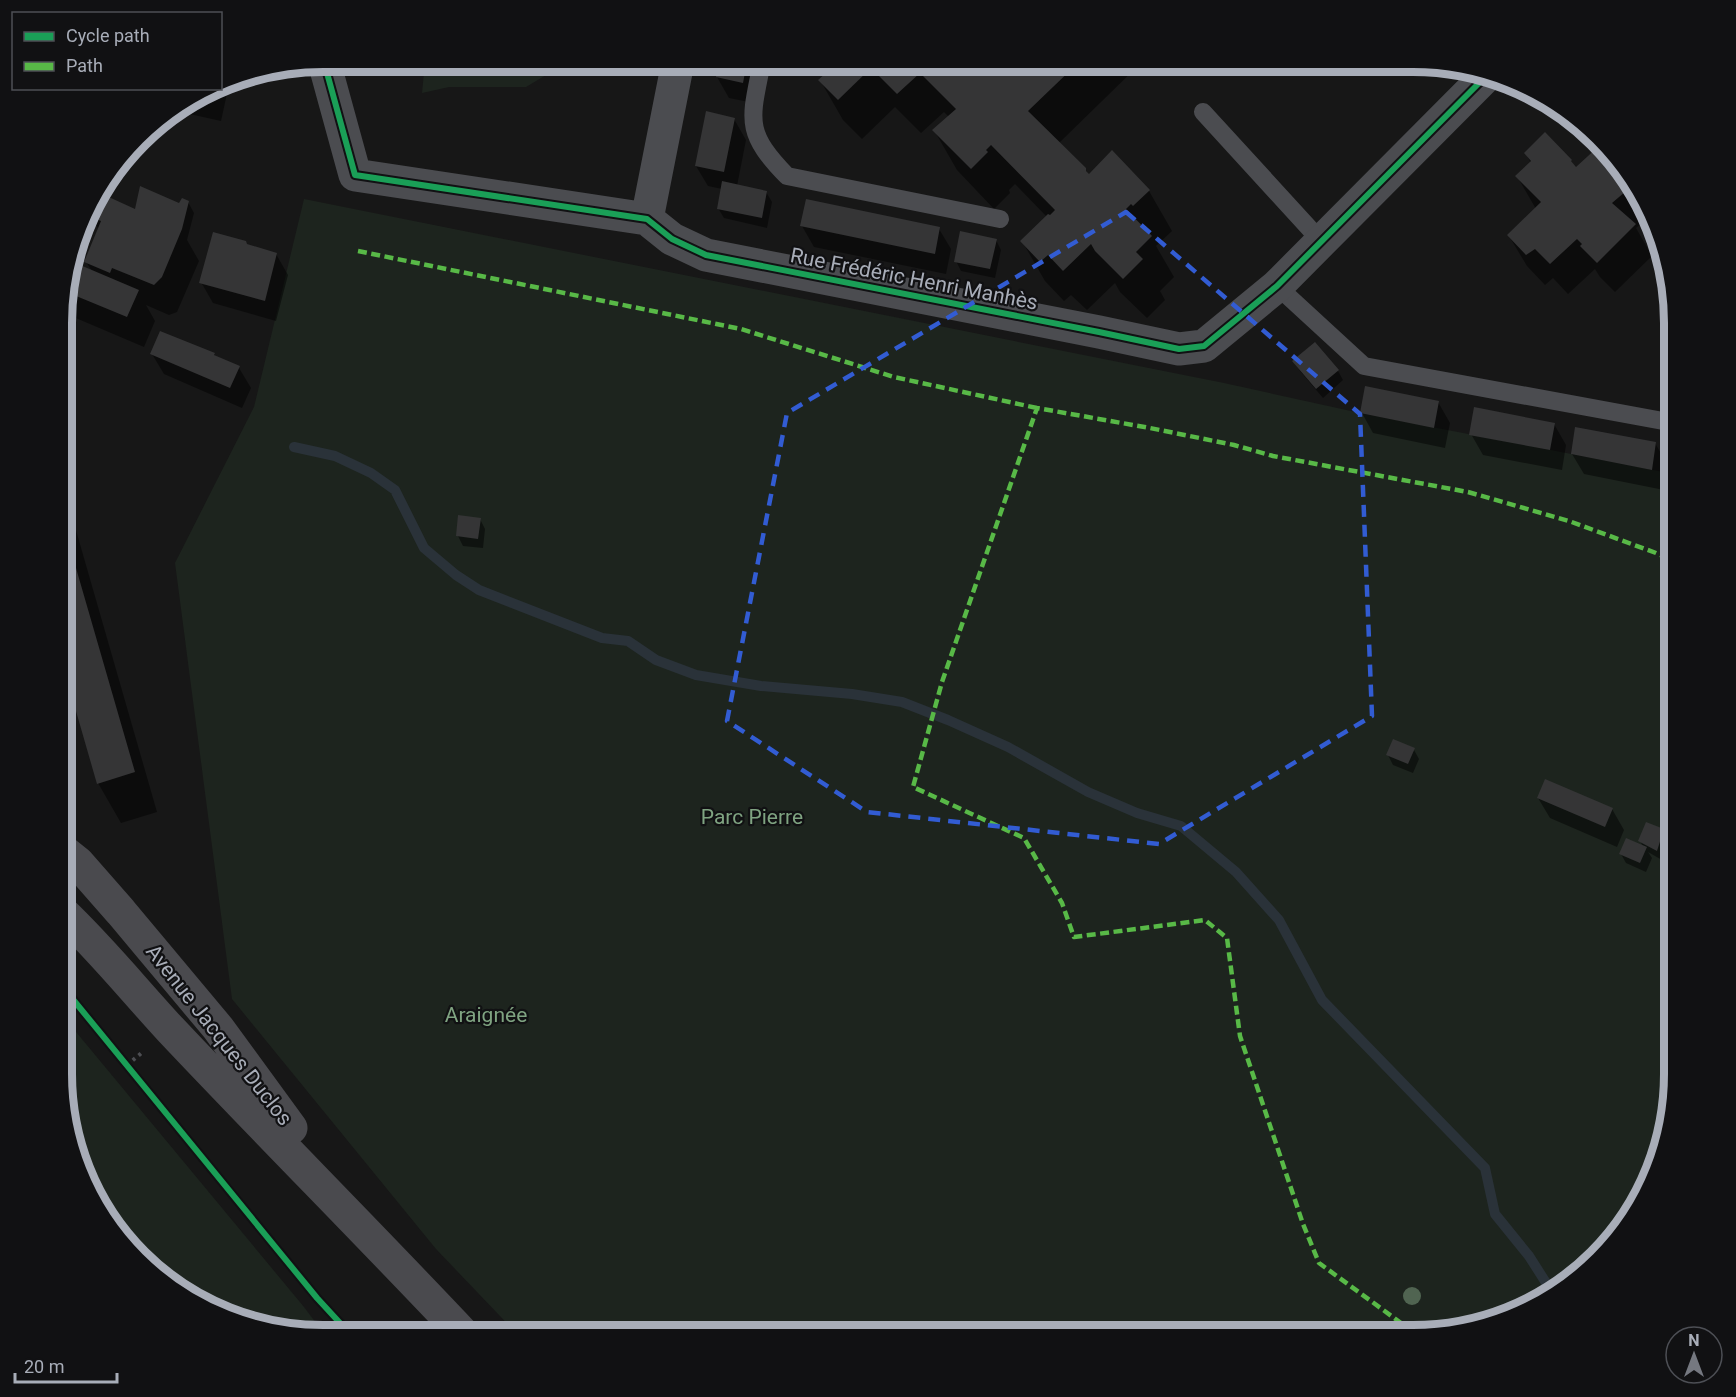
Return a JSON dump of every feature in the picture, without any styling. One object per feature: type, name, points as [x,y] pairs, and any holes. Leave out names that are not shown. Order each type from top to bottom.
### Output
[{"type":"main road","name":"Avenue Jacques Duclos","points":[[72,858],[121,912],[218,1028],[364,1229]]},
{"type":"main road","name":"Avenue Jacques Duclos","points":[[72,922],[170,1028],[455,1325]]},
{"type":"street","name":"Rue Frédéric Henri Manhès","points":[[327,72],[354,175],[646,219],[672,239],[706,255],[1179,349],[1204,346],[1277,286],[1480,82]]},
{"type":"street","points":[[646,219],[676,72]]},
{"type":"lane","points":[[760,72],[753,128],[759,143],[787,176],[1000,219]]},
{"type":"lane","points":[[1203,112],[1321,241]]},
{"type":"lane","points":[[1277,286],[1364,366],[1664,421]]},
{"type":"path","points":[[120,1057],[134,1074]]},
{"type":"highlighted area","points":[[1126,212],[1360,414],[1372,716],[1159,844],[867,812],[727,721],[787,413]]},
{"type":"green space","points":[[424,72],[546,72],[546,75],[526,87],[449,87],[422,93]]},
{"type":"green space","name":"Parc Pierre","points":[[304,199],[1224,383],[1360,413],[1664,472],[1664,1074],[1662,1107],[1651,1155],[1622,1214],[1591,1252],[1553,1283],[1494,1312],[1446,1323],[1413,1325],[508,1325],[436,1249],[232,999],[175,563],[254,407]]},
{"type":"green space","points":[[72,1027],[317,1325],[290,1323],[242,1312],[183,1283],[157,1263],[134,1240],[114,1214],[85,1155],[74,1107]]},
{"type":"building","points":[[717,72],[745,72],[743,83],[716,77]]},
{"type":"building","points":[[867,72],[838,100],[818,80],[826,73]]},
{"type":"building","points":[[875,72],[1069,72],[1028,111],[1086,168],[1089,174],[1112,150],[1150,190],[1133,206],[1131,204],[1126,209],[1152,236],[1136,252],[1143,259],[1123,279],[1091,244],[1063,271],[1048,255],[1040,262],[1020,241],[1055,210],[991,145],[986,150],[988,152],[971,169],[932,130],[956,109],[920,73],[897,94]]},
{"type":"building","points":[[706,111],[735,118],[724,172],[695,166]]},
{"type":"building","points":[[1545,132],[1576,167],[1595,149],[1626,191],[1612,203],[1636,224],[1597,263],[1580,246],[1582,244],[1577,239],[1550,264],[1535,249],[1526,255],[1507,235],[1541,202],[1515,176],[1531,161],[1524,153]]},
{"type":"building","points":[[722,181],[767,191],[762,218],[717,209]]},
{"type":"building","points":[[140,186],[179,203],[182,198],[189,201],[182,229],[162,277],[154,285],[112,268],[110,273],[84,262],[101,221],[95,218],[107,196],[135,209]]},
{"type":"building","points":[[806,199],[940,227],[935,254],[800,226]]},
{"type":"building","points":[[960,231],[997,239],[990,269],[954,262]]},
{"type":"building","points":[[213,232],[277,253],[265,301],[199,283]]},
{"type":"building","points":[[79,265],[139,290],[127,317],[74,295]]},
{"type":"building","points":[[160,331],[215,353],[214,355],[240,366],[230,388],[150,354]]},
{"type":"building","points":[[1315,342],[1339,370],[1316,389],[1292,361]]},
{"type":"building","points":[[1365,386],[1439,401],[1434,428],[1360,413]]},
{"type":"building","points":[[1474,407],[1555,423],[1550,450],[1469,435]]},
{"type":"building","points":[[1575,427],[1656,442],[1652,470],[1571,454]]},
{"type":"building","points":[[458,515],[481,518],[478,539],[456,536]]},
{"type":"building","points":[[72,554],[135,772],[97,784],[72,697]]},
{"type":"building","points":[[1393,739],[1415,748],[1408,764],[1386,755]]},
{"type":"building","points":[[1545,779],[1613,808],[1605,827],[1537,798]]},
{"type":"building","points":[[1646,822],[1664,829],[1657,851],[1638,841]]},
{"type":"building","points":[[1626,838],[1647,847],[1640,863],[1619,854]]},
{"type":"waterway","points":[[294,447],[335,456],[371,473],[395,490],[424,548],[456,575],[479,590],[602,638],[628,641],[656,660],[696,675],[761,686],[852,694],[902,702],[1008,747],[1088,792],[1137,813],[1181,826],[1236,872],[1279,920],[1322,1000],[1485,1168],[1495,1214],[1529,1256],[1548,1286]]},
{"type":"marked path","points":[[358,251],[741,329],[894,377],[1037,408]]},
{"type":"marked path","points":[[1402,1325],[1319,1263],[1303,1224],[1240,1036],[1227,938],[1205,920],[1074,937],[1062,903],[1024,838],[913,787],[942,682],[1037,408],[1150,428],[1234,445],[1273,456],[1468,492],[1569,521],[1664,557]]},
{"type":"cycle path","points":[[327,72],[355,175],[647,219],[672,239],[706,255],[1179,349],[1204,346],[1277,286],[1480,82]]},
{"type":"cycle path","points":[[72,998],[317,1298],[342,1325]]},
{"type":"park label","name":"Araignée","points":[[486,1015]]}]
